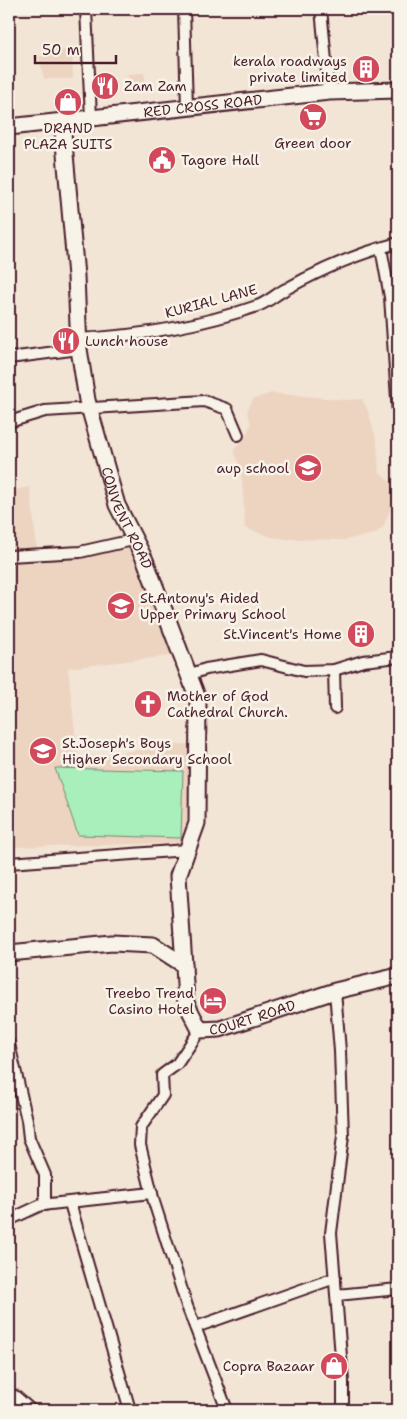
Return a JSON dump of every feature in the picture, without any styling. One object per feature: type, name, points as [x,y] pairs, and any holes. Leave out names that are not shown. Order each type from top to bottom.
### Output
[{"type":"street","points":[[86,9],[91,118]]},
{"type":"street","points":[[184,9],[187,107]]},
{"type":"street","points":[[321,9],[329,92]]},
{"type":"street","name":"RED CROSS ROAD","points":[[9,127],[329,92],[398,90]]},
{"type":"street","name":"CONVENT ROAD","points":[[62,121],[76,276],[78,344],[90,407],[117,505],[133,540],[145,560],[198,699],[197,823],[178,876],[184,965]]},
{"type":"street","name":"KURIAL LANE","points":[[9,358],[201,321],[259,306],[285,289],[347,258],[398,243]]},
{"type":"street","points":[[381,248],[390,297],[398,413]]},
{"type":"street","points":[[9,422],[45,411],[204,401],[227,409],[238,435]]},
{"type":"street","points":[[9,556],[80,552],[133,540]]},
{"type":"street","points":[[188,675],[206,669],[261,660],[304,671],[334,670],[363,661],[398,657]]},
{"type":"street","points":[[334,670],[335,708]]},
{"type":"street","points":[[9,863],[187,850]]},
{"type":"street","points":[[9,953],[112,943],[153,945],[184,965]]},
{"type":"street","name":"COURT ROAD","points":[[184,965],[186,1003],[200,1030],[220,1029],[334,991],[398,976]]},
{"type":"street","points":[[334,991],[340,1050],[343,1136],[331,1233],[337,1295],[343,1410]]},
{"type":"street","points":[[200,1030],[177,1064],[162,1075],[163,1095],[141,1128],[140,1145],[152,1194],[187,1306],[227,1410]]},
{"type":"street","points":[[9,1044],[28,1120],[29,1138],[45,1176],[45,1205]]},
{"type":"street","points":[[9,1220],[45,1205],[152,1194]]},
{"type":"street","points":[[70,1203],[130,1410]]},
{"type":"street","points":[[196,1327],[335,1278]]},
{"type":"street","points":[[337,1295],[398,1289]]},
{"type":"street","points":[[9,1394],[15,1396],[31,1410]]},
{"type":"shaded area","points":[[72,48],[73,79],[44,79],[39,57]]},
{"type":"shaded area","points":[[144,73],[147,87],[130,90],[127,74]]},
{"type":"shaded area","name":"aup school","points":[[272,393],[346,400],[362,399],[368,411],[377,442],[379,472],[390,482],[396,496],[383,527],[375,534],[344,540],[287,539],[271,537],[245,528],[242,480],[234,449],[244,440],[251,424],[247,411],[253,399]]},
{"type":"shaded area","points":[[30,487],[37,550],[9,552],[9,491]]},
{"type":"shaded area","points":[[134,548],[177,655],[68,668],[78,758],[193,743],[185,843],[9,847],[9,562],[78,556]]},
{"type":"green space","points":[[55,768],[183,771],[181,838],[78,835]]},
{"type":"place","name":"kerala roadways private limited","points":[[366,69]]},
{"type":"place","name":"Zam Zam","points":[[105,86]]},
{"type":"place","name":"DRAND PLAZA SUITS","points":[[68,102]]},
{"type":"place","name":"Green door","points":[[313,117]]},
{"type":"place","name":"Tagore Hall","points":[[162,160]]},
{"type":"place","name":"Lunch house","points":[[66,341]]},
{"type":"place","name":"aup school","points":[[308,468]]},
{"type":"place","name":"St.Antony's Aided Upper Primary School","points":[[121,606]]},
{"type":"place","name":"St.Vincent's Home","points":[[361,634]]},
{"type":"place","name":"Mother of God Cathedral Church.","points":[[148,704]]},
{"type":"place","name":"St.Joseph's Boys Higher Secondary School","points":[[43,751]]},
{"type":"place","name":"Treebo Trend Casino Hotel","points":[[213,1001]]},
{"type":"place","name":"Copra Bazaar","points":[[334,1366]]}]
